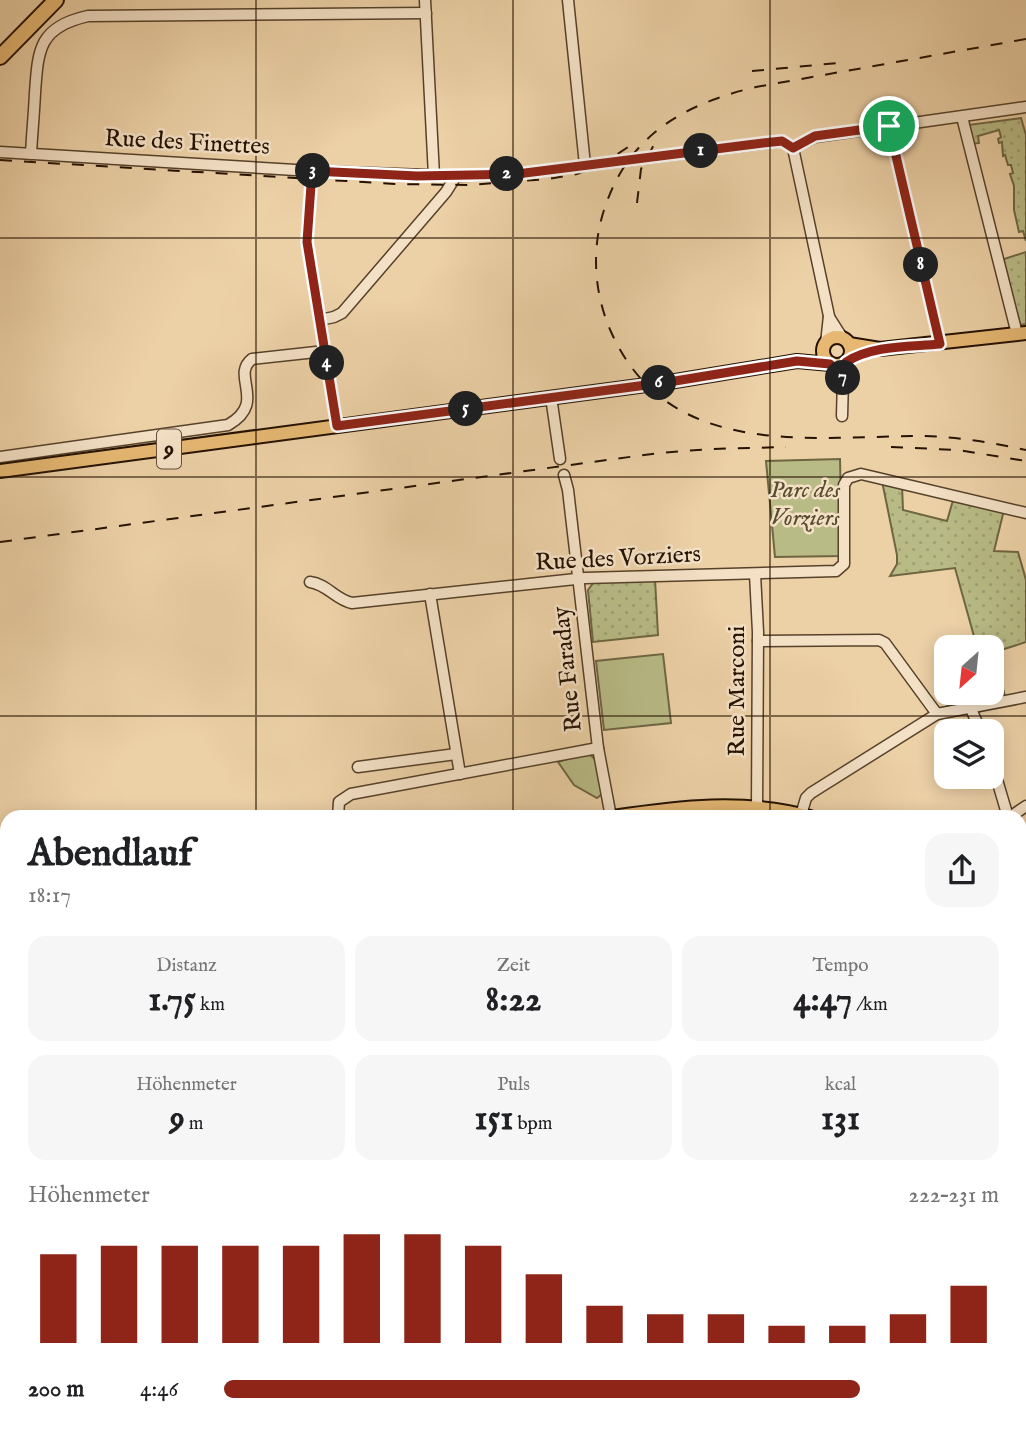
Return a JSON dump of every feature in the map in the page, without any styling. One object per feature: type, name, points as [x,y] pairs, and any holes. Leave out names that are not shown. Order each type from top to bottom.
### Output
[{"type":"highway","points":[[0,44],[43,0]]},
{"type":"highway","points":[[0,57],[56,0]]},
{"type":"main road","name":"9","points":[[0,471],[797,361],[839,365],[880,349],[1022,333]]},
{"type":"main road","name":"9","points":[[797,361],[834,338],[880,349]]},
{"type":"main road","points":[[846,342],[851,352],[847,361]]},
{"type":"main road","points":[[825,345],[824,356],[831,364]]},
{"type":"main road","points":[[662,810],[691,806],[762,810]]},
{"type":"street","points":[[425,0],[434,176]]},
{"type":"street","points":[[568,0],[585,165]]},
{"type":"street","points":[[31,154],[38,55],[46,39],[59,26],[73,20],[88,16],[426,13]]},
{"type":"street","points":[[825,345],[829,316],[793,148],[815,136],[1026,107]]},
{"type":"street","points":[[962,117],[1022,333]]},
{"type":"street","points":[[889,126],[940,344]]},
{"type":"street","points":[[561,168],[576,158],[583,141]]},
{"type":"street","name":"Rue des Finettes","points":[[0,152],[312,171],[456,176],[517,174],[782,141],[793,148]]},
{"type":"street","points":[[312,171],[307,242],[337,426]]},
{"type":"street","points":[[320,320],[342,313],[446,192],[456,176]]},
{"type":"street","points":[[829,316],[846,342]]},
{"type":"street","points":[[0,457],[228,425],[239,419],[245,411],[248,399],[244,370],[246,363],[252,359],[325,351]]},
{"type":"street","points":[[842,416],[843,379],[847,361]]},
{"type":"street","points":[[831,364],[843,379]]},
{"type":"street","points":[[551,397],[560,458]]},
{"type":"street","name":"Rue des Vorziers","points":[[310,582],[319,584],[348,603],[579,578],[841,569],[844,559],[844,485],[848,478],[861,474],[1026,513]]},
{"type":"street","name":"Rue Faraday","points":[[564,475],[579,578],[598,748],[611,810]]},
{"type":"street","name":"Rue Marconi","points":[[755,574],[758,641],[757,808]]},
{"type":"street","points":[[430,594],[460,774]]},
{"type":"street","points":[[758,641],[879,640],[885,643],[937,714]]},
{"type":"street","points":[[805,810],[805,800],[811,793],[937,714],[1026,697]]},
{"type":"street","points":[[971,709],[975,719]]},
{"type":"street","points":[[338,810],[339,802],[351,794],[598,748]]},
{"type":"street","points":[[358,767],[456,754]]},
{"type":"street","points":[[1000,789],[1007,810]]},
{"type":"green space","points":[[1021,118],[1026,135],[1026,241],[1023,231],[1019,232],[1014,210],[1014,186],[1010,174],[1013,173],[1011,165],[1008,165],[1005,155],[1003,156],[1002,142],[999,143],[998,139],[1001,137],[999,130],[978,136],[979,143],[972,144],[968,125]]},
{"type":"green space","points":[[1026,252],[1026,324],[1020,325],[1002,265],[1004,259]]},
{"type":"green space","name":"Parc des Vorziers","points":[[840,459],[842,556],[775,557],[766,461]]},
{"type":"green space","points":[[882,481],[902,485],[903,510],[947,521],[954,497],[1004,510],[994,551],[1018,552],[1026,580],[1026,642],[1004,649],[1004,635],[974,635],[955,568],[890,576],[897,564]]},
{"type":"green space","points":[[655,579],[658,635],[593,642],[588,590],[594,582]]},
{"type":"green space","points":[[663,654],[671,723],[604,730],[596,661]]},
{"type":"green space","points":[[947,705],[972,705],[949,710]]},
{"type":"green space","points":[[587,752],[597,761],[602,794],[597,798],[574,785],[558,762]]},
{"type":"railway","points":[[1026,39],[756,87],[705,103],[683,114],[644,143],[614,184],[600,225],[596,257],[598,288],[606,319],[612,334],[637,374],[668,402],[704,421],[743,432],[786,437],[930,436],[1026,450]]},
{"type":"railway","points":[[752,71],[838,63]]},
{"type":"railway","points":[[637,203],[641,169],[657,139]]},
{"type":"railway","points":[[0,160],[395,184],[468,185],[577,174],[604,163],[637,141]]},
{"type":"railway","points":[[0,542],[659,453],[786,447]]},
{"type":"railway","points":[[891,447],[958,450],[1026,461]]},
{"type":"route","points":[[889,126],[940,344],[880,349],[860,355],[846,362],[843,379],[830,364],[797,361],[669,382],[337,426],[307,242],[312,171],[417,176],[517,174],[782,141],[793,148],[815,136],[889,126]]}]
